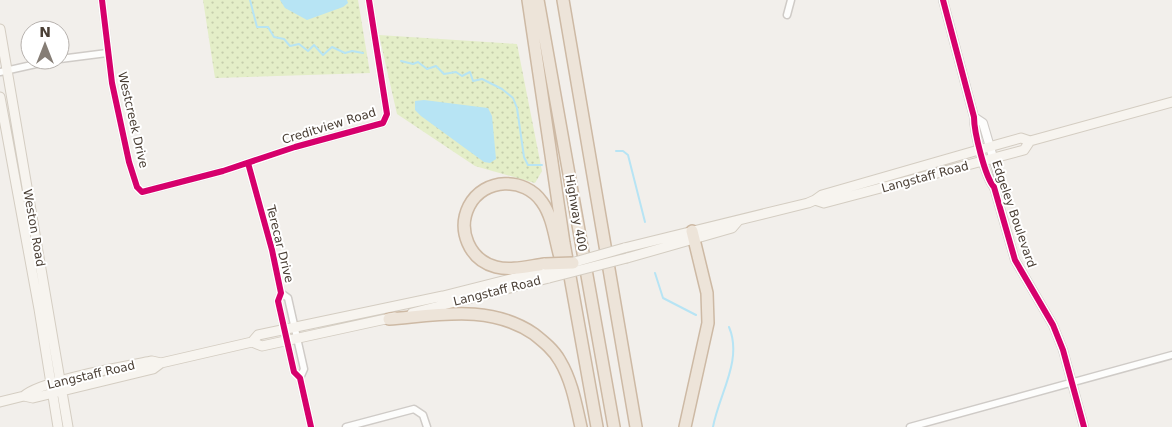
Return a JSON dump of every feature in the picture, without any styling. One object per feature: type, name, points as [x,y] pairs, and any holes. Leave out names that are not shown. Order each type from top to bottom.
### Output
[{"type":"highway","points":[[528,0],[571,281],[597,427]]},
{"type":"highway","name":"Highway 400","points":[[538,0],[614,427]]},
{"type":"highway","name":"Highway 400","points":[[562,0],[636,427]]},
{"type":"highway","points":[[571,281],[564,270],[544,204],[532,192],[522,186],[500,184],[488,187],[469,205],[464,230],[466,241],[482,262],[510,269],[547,271],[574,263]]},
{"type":"highway","points":[[685,427],[708,323],[707,293],[693,235]]},
{"type":"highway","points":[[389,319],[455,314],[486,314],[502,318],[523,327],[552,350],[560,361],[573,393],[581,427]]},
{"type":"main road","name":"Weston Road","points":[[0,29],[4,71],[68,427]]},
{"type":"main road","name":"Weston Road","points":[[0,97],[39,310],[58,427]]},
{"type":"main road","name":"Langstaff Road","points":[[574,263],[624,248],[732,228],[738,221],[815,200],[822,195],[986,148],[1021,138],[1030,141],[1172,102]]},
{"type":"main road","name":"Langstaff Road","points":[[815,200],[824,203],[993,159],[1024,150],[1030,141]]},
{"type":"main road","name":"Langstaff Road","points":[[252,342],[258,335],[289,328],[443,296],[547,271],[628,258],[693,235]]},
{"type":"main road","name":"Langstaff Road","points":[[0,402],[24,396],[30,389],[51,389],[152,360],[161,363],[252,342],[262,346],[389,319],[547,271]]},
{"type":"street","name":"Westcreek Drive","points":[[102,0],[107,53],[128,162],[137,187],[142,192],[248,163]]},
{"type":"street","name":"Creditview Road","points":[[248,163],[295,147],[383,124],[387,114],[370,0]]},
{"type":"street","points":[[787,15],[791,0]]},
{"type":"street","name":"Edgeley Boulevard","points":[[943,0],[974,117],[974,127],[993,159],[999,178],[994,187]]},
{"type":"street","points":[[70,58],[107,53]]},
{"type":"street","points":[[4,71],[20,67]]},
{"type":"street","name":"Edgeley Boulevard","points":[[986,148],[984,161],[989,181],[994,187],[1015,260],[1053,325],[1073,384],[1084,427]]},
{"type":"street","name":"Terecar Drive","points":[[248,163],[271,246],[281,293],[288,298],[289,328],[292,340]]},
{"type":"street","points":[[292,340],[294,372],[300,378],[311,427]]},
{"type":"street","points":[[292,340],[304,369],[300,378]]},
{"type":"street","points":[[910,427],[1073,384],[1172,355]]},
{"type":"street","points":[[346,427],[414,409],[423,415],[427,427]]},
{"type":"green space","points":[[203,0],[358,0],[370,73],[215,78]]},
{"type":"green space","points":[[379,35],[517,44],[542,171],[535,183],[475,166],[397,114]]},
{"type":"water","points":[[280,0],[347,0],[348,3],[343,7],[307,20],[285,8]]},
{"type":"water","points":[[424,100],[488,108],[492,116],[496,159],[490,163],[484,162],[421,116],[415,110],[415,101]]},
{"type":"waterway","points":[[250,0],[257,27],[268,27],[274,37],[284,39],[290,46],[299,44],[308,51],[314,45],[323,55],[332,47],[345,53],[352,51],[363,53]]},
{"type":"waterway","points":[[401,61],[413,64],[418,62],[427,69],[436,66],[444,74],[456,72],[462,76],[470,72],[473,81],[482,79],[502,89],[513,98],[517,108],[524,157],[528,165],[542,165]]},
{"type":"waterway","points":[[616,151],[623,151],[628,155],[645,222]]},
{"type":"waterway","points":[[655,273],[663,298],[696,315]]},
{"type":"waterway","points":[[713,427],[732,364],[733,339],[729,327]]},
{"type":"cycle path","points":[[102,0],[112,83],[129,162],[137,187],[142,192],[223,171],[295,147],[383,123],[387,114],[369,0]]},
{"type":"cycle path","points":[[943,0],[974,117],[981,154],[987,174],[994,187],[1015,260],[1053,325],[1063,350],[1084,427]]},
{"type":"cycle path","points":[[248,163],[272,250],[281,293],[278,301],[294,372],[300,378],[311,427]]}]
